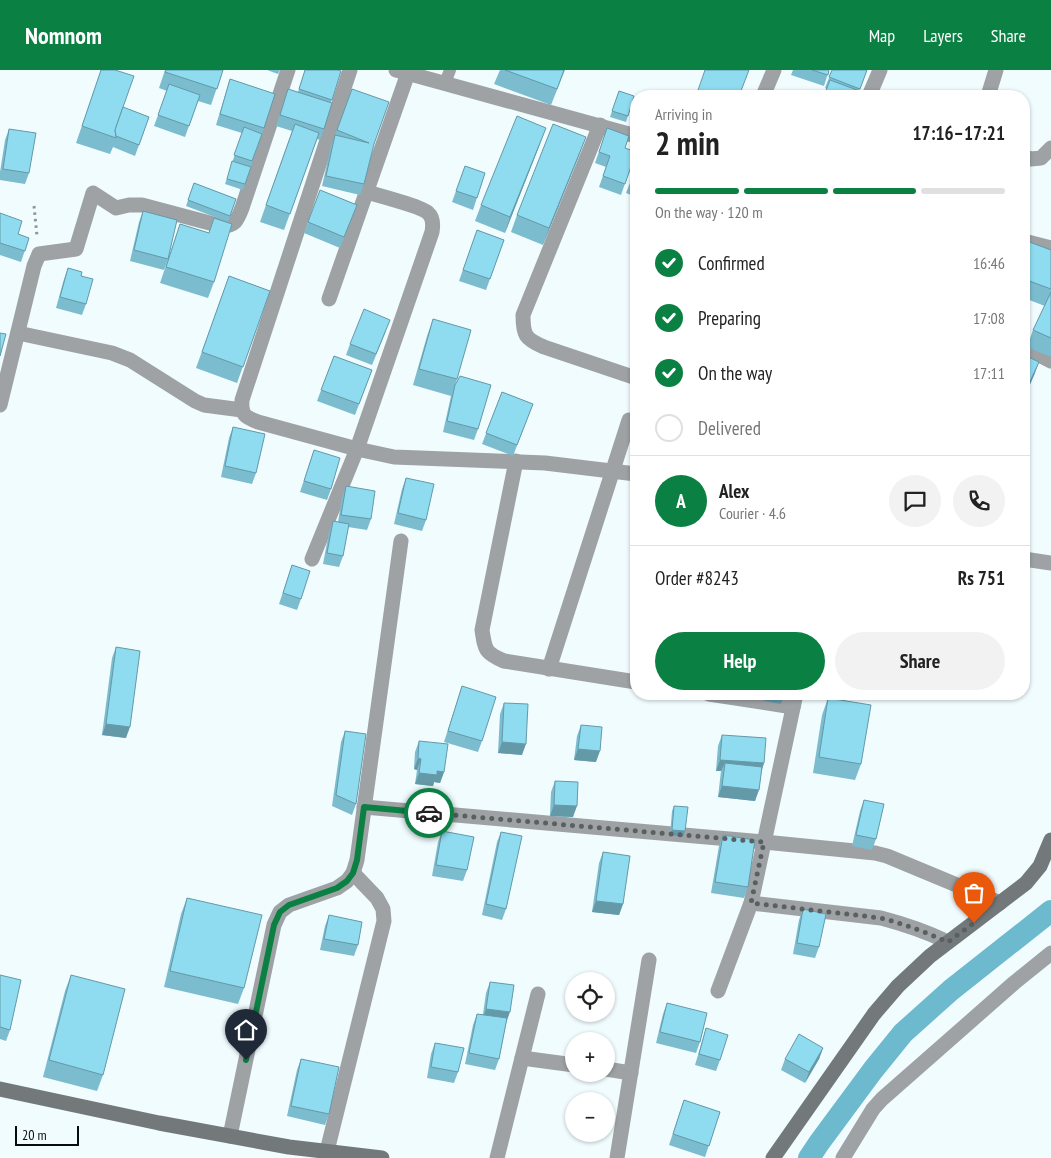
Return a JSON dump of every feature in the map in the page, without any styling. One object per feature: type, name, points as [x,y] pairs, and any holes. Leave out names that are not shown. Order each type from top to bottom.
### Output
[{"type":"main road","points":[[773,1158],[874,1014],[898,986],[930,956],[1026,883],[1040,866],[1051,840]]},
{"type":"main road","points":[[0,1089],[159,1123],[289,1147],[382,1158]]},
{"type":"street","points":[[0,404],[34,266],[39,254],[76,249],[93,193],[116,208],[142,205],[221,226],[230,226],[238,219],[288,70]]},
{"type":"street","points":[[350,70],[242,400],[242,410],[247,418],[357,449],[394,457],[516,461],[630,473]]},
{"type":"street","points":[[766,90],[774,70]]},
{"type":"street","points":[[872,90],[880,70]]},
{"type":"street","points":[[990,90],[996,70]]},
{"type":"street","points":[[329,299],[367,192],[402,72],[447,77],[630,134]]},
{"type":"street","points":[[600,125],[523,315],[523,330],[530,341],[630,376]]},
{"type":"street","points":[[1030,159],[1041,158],[1051,148]]},
{"type":"street","points":[[312,559],[357,449],[432,232],[433,222],[428,213],[367,192]]},
{"type":"street","points":[[1030,243],[1051,248]]},
{"type":"street","points":[[18,333],[112,353],[130,360],[204,405],[242,410]]},
{"type":"street","points":[[1030,350],[1051,361]]},
{"type":"street","points":[[549,669],[629,420]]},
{"type":"street","points":[[516,461],[482,630],[484,644],[490,656],[504,662],[630,681]]},
{"type":"street","points":[[230,1136],[274,925],[280,912],[289,905],[337,888],[347,881],[353,873],[357,860],[401,541]]},
{"type":"street","points":[[1030,560],[1051,563]]},
{"type":"street","points":[[718,991],[751,903],[795,700]]},
{"type":"street","points":[[364,807],[764,842],[875,854],[887,856],[1000,903]]},
{"type":"street","points":[[327,1151],[384,921],[383,909],[377,898],[353,873]]},
{"type":"street","points":[[751,903],[881,918],[928,933],[948,942]]},
{"type":"street","points":[[843,1158],[873,1109],[882,1099],[1014,982],[1051,952]]},
{"type":"street","points":[[617,1158],[649,960]]},
{"type":"street","points":[[497,1158],[538,994]]},
{"type":"street","points":[[522,1058],[565,1064]]},
{"type":"street","points":[[615,1070],[631,1072]]},
{"type":"path","points":[[34,206],[39,254]]},
{"type":"building","points":[[101,70],[115,70],[134,76],[115,130],[116,138],[82,126]]},
{"type":"building","points":[[166,70],[223,70],[217,89],[165,72]]},
{"type":"building","points":[[305,70],[341,71],[332,100],[299,89]]},
{"type":"building","points":[[505,70],[564,70],[557,89]]},
{"type":"building","points":[[705,70],[749,70],[741,90],[698,90]]},
{"type":"building","points":[[812,70],[829,70],[828,75]]},
{"type":"building","points":[[832,70],[867,70],[860,89],[829,77]]},
{"type":"building","points":[[230,79],[275,94],[264,128],[220,114]]},
{"type":"building","points":[[830,80],[857,90],[826,90]]},
{"type":"building","points":[[169,84],[200,95],[189,126],[158,115]]},
{"type":"building","points":[[288,89],[332,103],[324,129],[280,115]]},
{"type":"building","points":[[352,89],[389,102],[374,144],[364,184],[326,176],[335,135],[369,143],[337,130]]},
{"type":"building","points":[[619,91],[630,95],[628,116],[612,111]]},
{"type":"building","points":[[123,107],[149,117],[139,145],[116,136],[115,130]]},
{"type":"building","points":[[517,116],[546,128],[510,217],[481,205]]},
{"type":"building","points":[[295,124],[319,133],[290,214],[266,205]]},
{"type":"building","points":[[553,124],[586,137],[549,228],[517,215]]},
{"type":"building","points":[[244,127],[262,134],[252,161],[234,155]]},
{"type":"building","points":[[607,128],[629,136],[625,148],[630,150],[630,169],[625,184],[603,176],[610,156],[599,152]]},
{"type":"building","points":[[9,129],[36,133],[29,173],[3,169]]},
{"type":"building","points":[[232,161],[251,167],[245,184],[227,179]]},
{"type":"building","points":[[465,166],[485,173],[477,198],[456,191]]},
{"type":"building","points":[[194,183],[236,199],[230,216],[188,200]]},
{"type":"building","points":[[320,190],[357,205],[344,237],[308,222]]},
{"type":"building","points":[[143,211],[177,220],[168,259],[134,250]]},
{"type":"building","points":[[0,213],[22,221],[18,234],[29,238],[25,251],[0,243]]},
{"type":"building","points":[[214,218],[232,224],[214,282],[166,267],[180,224],[209,233]]},
{"type":"building","points":[[477,230],[504,240],[490,279],[463,270]]},
{"type":"building","points":[[1030,242],[1051,250],[1051,289],[1030,281]]},
{"type":"building","points":[[68,268],[82,272],[81,276],[93,279],[86,304],[60,297]]},
{"type":"building","points":[[229,276],[270,291],[243,367],[202,352]]},
{"type":"building","points":[[1051,292],[1051,338],[1033,330]]},
{"type":"building","points":[[364,309],[390,320],[376,354],[350,344]]},
{"type":"building","points":[[433,319],[471,330],[457,379],[419,369]]},
{"type":"building","points":[[0,333],[6,334],[0,356]]},
{"type":"building","points":[[334,356],[372,370],[359,404],[321,390]]},
{"type":"building","points":[[1030,358],[1039,362],[1030,382]]},
{"type":"building","points":[[460,376],[491,385],[478,429],[447,421],[455,385]]},
{"type":"building","points":[[502,392],[533,404],[517,445],[486,433]]},
{"type":"building","points":[[233,427],[265,434],[256,473],[225,466]]},
{"type":"building","points":[[314,450],[340,458],[331,489],[304,481]]},
{"type":"building","points":[[406,478],[434,484],[426,520],[398,513]]},
{"type":"building","points":[[346,486],[375,491],[371,519],[341,515]]},
{"type":"building","points":[[333,521],[349,524],[343,556],[327,553]]},
{"type":"building","points":[[292,565],[310,571],[301,599],[283,593]]},
{"type":"building","points":[[116,647],[140,651],[130,727],[106,724]]},
{"type":"building","points":[[462,686],[496,697],[482,741],[448,731]]},
{"type":"building","points":[[828,700],[871,705],[861,764],[819,757]]},
{"type":"building","points":[[504,703],[528,704],[526,744],[502,742]]},
{"type":"building","points":[[581,725],[602,727],[600,751],[578,749]]},
{"type":"building","points":[[345,731],[366,734],[356,804],[336,795]]},
{"type":"building","points":[[722,735],[766,738],[764,763],[720,760]]},
{"type":"building","points":[[419,741],[448,744],[444,772],[437,771],[437,775],[419,773],[421,759],[418,758]]},
{"type":"building","points":[[725,763],[762,767],[759,790],[722,786]]},
{"type":"building","points":[[555,781],[578,782],[577,806],[554,805]]},
{"type":"building","points":[[864,800],[884,804],[876,839],[856,835]]},
{"type":"building","points":[[674,806],[688,807],[685,831],[672,830]]},
{"type":"building","points":[[442,831],[474,837],[467,870],[436,865]]},
{"type":"building","points":[[501,832],[522,836],[506,909],[486,904]]},
{"type":"building","points":[[723,835],[755,840],[748,887],[715,882]]},
{"type":"building","points":[[603,852],[630,856],[623,904],[596,901]]},
{"type":"building","points":[[187,898],[262,915],[244,988],[170,971]]},
{"type":"building","points":[[803,909],[826,914],[819,947],[797,943]]},
{"type":"building","points":[[329,915],[362,922],[358,945],[324,939]]},
{"type":"building","points":[[0,975],[21,980],[10,1030],[0,1027]]},
{"type":"building","points":[[71,975],[125,989],[103,1075],[49,1060]]},
{"type":"building","points":[[490,982],[514,985],[510,1012],[486,1009]]},
{"type":"building","points":[[667,1003],[707,1013],[700,1042],[660,1032]]},
{"type":"building","points":[[477,1014],[507,1018],[499,1059],[469,1053]]},
{"type":"building","points":[[706,1028],[728,1035],[720,1060],[699,1054]]},
{"type":"building","points":[[799,1034],[823,1048],[809,1072],[785,1059]]},
{"type":"building","points":[[435,1043],[464,1048],[458,1072],[431,1067]]},
{"type":"building","points":[[301,1059],[339,1067],[329,1114],[291,1106]]},
{"type":"building","points":[[684,1100],[720,1112],[709,1146],[673,1134]]},
{"type":"waterway","points":[[809,1158],[873,1070],[903,1033],[951,990],[1051,911]]},
{"type":"way so far","points":[[429,813],[764,842],[751,903],[881,918],[928,933],[948,942],[974,923]]},
{"type":"route","points":[[246,1060],[274,925],[280,912],[289,905],[337,888],[347,881],[353,873],[357,860],[364,807],[429,813]]}]
